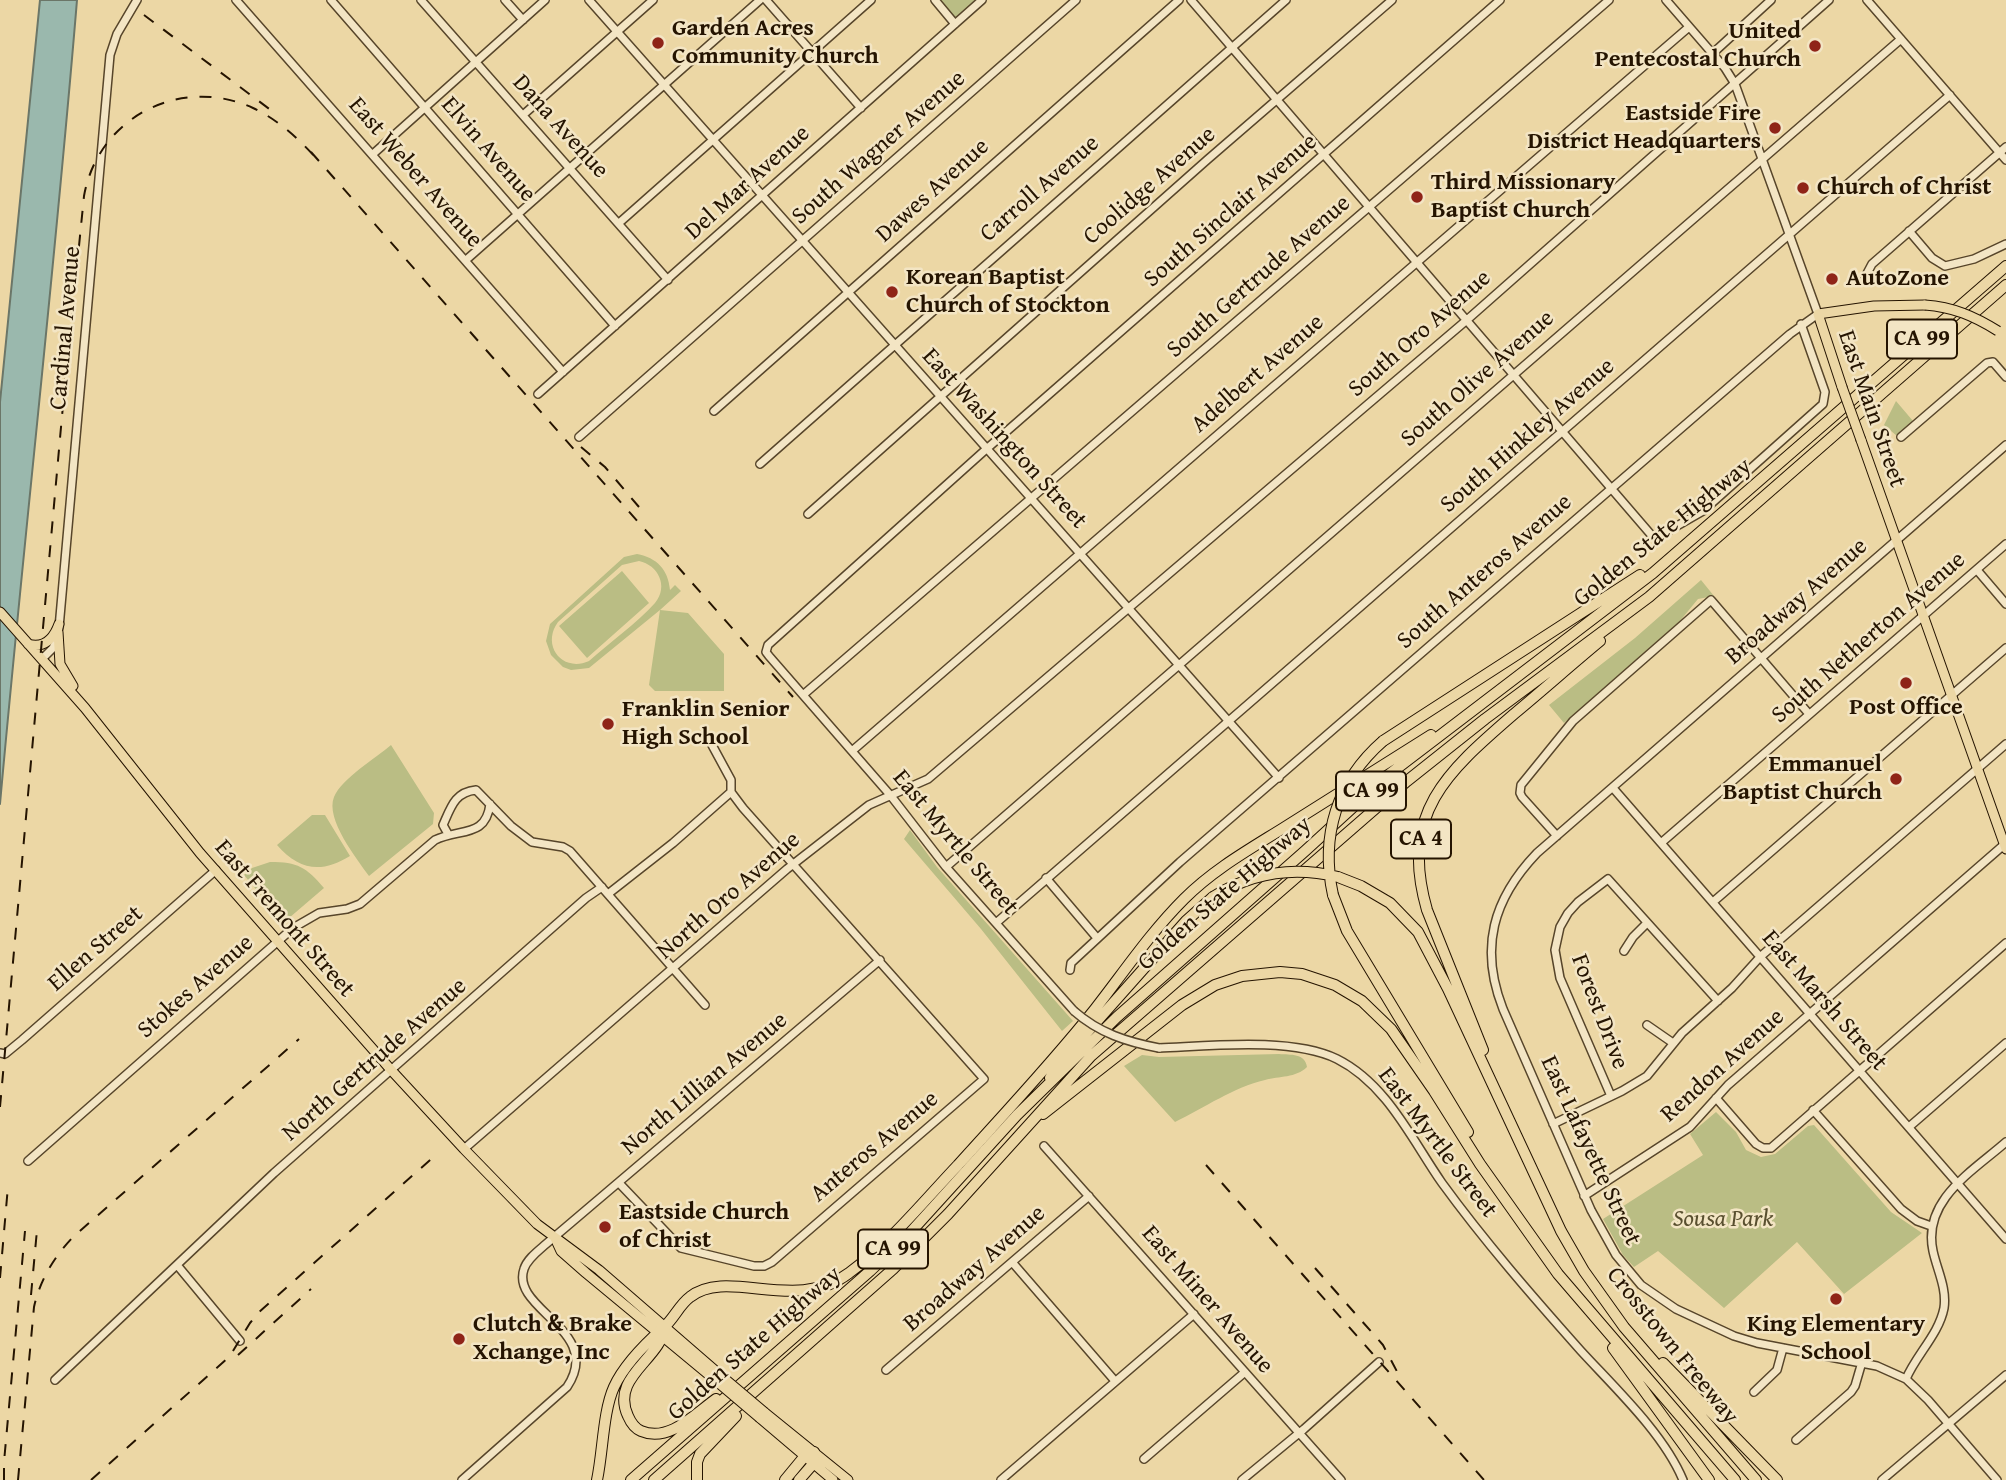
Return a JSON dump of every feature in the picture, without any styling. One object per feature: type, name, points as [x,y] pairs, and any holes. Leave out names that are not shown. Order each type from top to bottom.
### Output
[{"type":"highway","name":"Golden State Highway","points":[[631,1480],[908,1235],[1017,1115],[1117,1017],[1387,776],[1608,608],[1722,514],[2006,266]]},
{"type":"highway","name":"Golden State Highway","points":[[654,1480],[855,1305],[914,1248],[1091,1056],[1407,781],[1485,719],[1649,597],[2006,285]]},
{"type":"highway","points":[[1510,1206],[1347,931],[1333,895],[1328,856],[1333,816],[1353,774],[1383,741],[1614,593],[1722,514]]},
{"type":"highway","name":"CA 4","points":[[1527,1158],[1427,910],[1419,875],[1422,833],[1437,793],[1459,763],[1649,597]]},
{"type":"highway","points":[[597,1480],[614,1387],[689,1297],[706,1288],[722,1287],[790,1293],[810,1291],[846,1276],[914,1213],[978,1143],[1093,1011],[1160,924],[1199,885],[1235,858],[1437,731],[1444,732]]},
{"type":"highway","points":[[1040,1093],[1059,1064],[1186,921],[1213,897],[1242,882],[1273,873],[1306,871],[1338,877],[1362,886],[1390,903],[1418,932],[1448,989],[1527,1158]]},
{"type":"highway","points":[[1023,1130],[1192,998],[1215,985],[1241,976],[1292,972],[1335,985],[1362,1001],[1382,1018],[1510,1206]]},
{"type":"highway","name":"Crosstown Freeway","points":[[1527,1158],[1572,1251],[1610,1309],[1756,1480]]},
{"type":"highway","name":"Crosstown Freeway","points":[[1510,1206],[1567,1286],[1735,1480]]},
{"type":"highway","points":[[1567,1286],[1709,1480]]},
{"type":"highway","points":[[1610,1309],[1777,1480]]},
{"type":"highway","points":[[661,1333],[625,1391],[625,1411],[636,1429],[663,1435],[722,1394],[732,1392]]},
{"type":"highway","points":[[697,1480],[700,1454],[759,1394],[768,1379]]},
{"type":"highway","points":[[785,1480],[804,1457],[814,1452]]},
{"type":"highway","points":[[799,1480],[813,1464],[814,1452]]},
{"type":"main road","points":[[1818,314],[1874,306],[1925,304],[1963,312],[2002,334]]},
{"type":"main road","name":"East Main Street","points":[[1818,314],[2006,846]]},
{"type":"main road","name":"East Fremont Street","points":[[0,612],[101,728],[216,870],[464,1149],[528,1214],[555,1238],[599,1270],[661,1333],[848,1480]]},
{"type":"main road","points":[[26,641],[37,646],[48,641],[59,628]]},
{"type":"main road","points":[[59,628],[58,654],[62,668],[101,728]]},
{"type":"main road","name":"East Fremont Street","points":[[762,1415],[804,1457],[833,1480]]},
{"type":"street","name":"Cardinal Avenue","points":[[42,659],[53,648],[59,628],[110,55],[117,34],[137,0]]},
{"type":"street","name":"East Weber Avenue","points":[[236,0],[563,372]]},
{"type":"street","name":"Elvin Avenue","points":[[331,0],[615,327]]},
{"type":"street","name":"Dana Avenue","points":[[421,0],[668,280]]},
{"type":"street","points":[[505,0],[523,20]]},
{"type":"street","points":[[373,154],[545,0]]},
{"type":"street","name":"East Washington Street","points":[[589,0],[1279,778]]},
{"type":"street","points":[[523,115],[653,0]]},
{"type":"street","points":[[466,260],[760,0]]},
{"type":"street","points":[[766,0],[861,108]]},
{"type":"street","points":[[619,223],[871,0]]},
{"type":"street","points":[[935,0],[955,24]]},
{"type":"street","name":"Del Mar Avenue","points":[[538,394],[982,0]]},
{"type":"street","name":"South Wagner Avenue","points":[[579,437],[1076,0]]},
{"type":"street","name":"Dawes Avenue","points":[[714,411],[1179,0]]},
{"type":"street","points":[[1191,0],[1564,430],[1653,537],[1703,511],[1823,404],[1825,391],[1801,324]]},
{"type":"street","name":"Carroll Avenue","points":[[760,464],[1286,0]]},
{"type":"street","name":"Coolidge Avenue","points":[[808,514],[1392,0]]},
{"type":"street","name":"South Sinclair Avenue","points":[[767,649],[769,643],[987,448],[1500,0]]},
{"type":"street","name":"South Gertrude Avenue","points":[[803,695],[1609,0]]},
{"type":"street","name":"East Main Street","points":[[1666,0],[1735,84],[1818,314]]},
{"type":"street","points":[[1712,54],[1771,0]]},
{"type":"street","name":"South Oro Avenue","points":[[1031,692],[1468,319],[1829,0]]},
{"type":"street","points":[[1867,0],[1950,95],[2003,150],[2006,160]]},
{"type":"street","name":"Adelbert Avenue","points":[[852,751],[1689,27]]},
{"type":"street","name":"South Olive Avenue","points":[[946,867],[1080,748],[1901,39]]},
{"type":"street","name":"South Hinkley Avenue","points":[[996,923],[1950,95]]},
{"type":"street","points":[[1863,281],[1872,264],[2003,150]]},
{"type":"street","points":[[1909,231],[1931,258],[1945,266],[1974,260],[2006,244]]},
{"type":"street","name":"South Anteros Avenue","points":[[1070,970],[1071,963],[1180,862],[1801,324],[1818,314]]},
{"type":"street","points":[[1901,437],[1990,361],[2006,377]]},
{"type":"street","name":"Broadway Avenue","points":[[1613,788],[2006,445]]},
{"type":"street","name":"South Netherton Avenue","points":[[1661,843],[2006,544]]},
{"type":"street","points":[[1977,570],[2006,604]]},
{"type":"street","points":[[1557,836],[1522,797],[1521,785],[1573,721],[1711,600],[1809,714]]},
{"type":"street","points":[[1713,902],[2006,648]]},
{"type":"street","name":"East Myrtle Street","points":[[767,649],[769,656],[891,796],[946,867],[1074,1011],[1092,1024],[1121,1040],[1159,1048],[1298,1046],[1335,1058],[1368,1079],[1387,1100],[1442,1183],[1483,1237],[1658,1437],[1683,1480]]},
{"type":"street","name":"North Oro Avenue","points":[[464,1149],[794,864],[869,805],[928,779],[1031,692]]},
{"type":"street","points":[[1553,1124],[1647,1076],[1673,1043],[1760,957],[2006,744]]},
{"type":"street","points":[[712,745],[731,780],[731,792],[880,960]]},
{"type":"street","name":"East Lafayette Street","points":[[1613,788],[1522,869],[1509,887],[1496,917],[1491,946],[1498,996],[1584,1196],[1616,1255],[1650,1292],[1707,1325],[1745,1339],[1877,1366],[1906,1379],[1997,1480]]},
{"type":"street","name":"East Marsh Street","points":[[1613,788],[2006,1239]]},
{"type":"street","name":"Stokes Avenue","points":[[435,840],[457,796],[464,791],[476,790],[511,826],[532,842],[567,849],[602,887]]},
{"type":"street","points":[[608,894],[673,843],[731,792]]},
{"type":"street","name":"Stokes Avenue","points":[[28,1161],[310,916],[360,904],[435,840],[483,825],[488,819],[490,804]]},
{"type":"street","points":[[443,825],[448,834]]},
{"type":"street","name":"Rendon Avenue","points":[[1584,1196],[1690,1127],[1716,1098],[1810,1013],[2006,846]]},
{"type":"street","name":"Ellen Street","points":[[0,1054],[5,1054],[22,1040],[216,870]]},
{"type":"street","points":[[1046,878],[1097,939]]},
{"type":"street","name":"Forest Drive","points":[[1611,1096],[1560,978],[1555,950],[1560,927],[1568,913],[1608,879],[1647,923]]},
{"type":"street","points":[[602,887],[705,1005]]},
{"type":"street","name":"North Gertrude Avenue","points":[[55,1380],[274,1173],[586,898],[602,887]]},
{"type":"street","points":[[1624,951],[1647,923],[1717,1001]]},
{"type":"street","points":[[1716,1098],[1756,1144],[1763,1148],[1774,1146],[2006,943]]},
{"type":"street","name":"Anteros Avenue","points":[[619,1182],[681,1248],[754,1266],[764,1266],[772,1262],[984,1079],[880,960]]},
{"type":"street","name":"North Lillian Avenue","points":[[462,1480],[567,1387],[574,1375],[576,1359],[571,1343],[527,1293],[523,1282],[527,1263],[880,960]]},
{"type":"street","points":[[1647,1025],[1673,1043]]},
{"type":"street","points":[[1909,1127],[2006,1043]]},
{"type":"street","points":[[1813,1110],[1901,1209],[1917,1221],[1931,1226]]},
{"type":"street","points":[[1906,1379],[1939,1324],[1943,1312],[1944,1290],[1932,1248],[1931,1226],[1940,1202],[2006,1142]]},
{"type":"street","name":"East Miner Avenue","points":[[1044,1146],[1341,1480]]},
{"type":"street","name":"Broadway Avenue","points":[[886,1370],[1089,1196]]},
{"type":"street","points":[[1012,1262],[1115,1381]]},
{"type":"street","points":[[177,1265],[240,1341]]},
{"type":"street","points":[[1001,1480],[1194,1314]]},
{"type":"street","points":[[1754,1392],[1777,1370],[1783,1348]]},
{"type":"street","points":[[1242,1480],[1379,1362]]},
{"type":"street","points":[[1796,1440],[1851,1392],[1862,1362]]},
{"type":"street","points":[[1144,1459],[1245,1372]]},
{"type":"street","points":[[1882,1480],[2006,1376]]},
{"type":"street","points":[[1890,1473],[1896,1480]]},
{"type":"green space","points":[[941,0],[976,0],[956,18]]},
{"type":"green space","points":[[1896,401],[1913,421],[1897,436],[1884,425]]},
{"type":"green space","points":[[637,554],[650,558],[664,570],[670,590],[675,585],[681,591],[589,668],[571,670],[563,667],[551,655],[546,641],[550,624],[624,557]],"holes":[[[639,561],[646,563],[656,572],[661,583],[655,603],[589,661],[570,663],[557,655],[552,639],[558,622],[622,565]]]},
{"type":"green space","points":[[622,571],[649,603],[587,658],[559,626]]},
{"type":"green space","points":[[1701,580],[1714,596],[1698,599],[1679,622],[1564,723],[1549,705],[1635,638]]},
{"type":"green space","points":[[660,610],[688,613],[724,654],[724,691],[655,691],[649,685]]},
{"type":"green space","points":[[391,745],[434,813],[433,824],[369,876],[338,827],[332,806],[334,797],[344,783]]},
{"type":"green space","points":[[312,815],[325,815],[350,856],[329,865],[311,867],[294,860],[277,845]]},
{"type":"green space","points":[[910,830],[937,867],[1073,1021],[1062,1031],[981,929],[904,839]]},
{"type":"green space","points":[[270,862],[301,867],[324,888],[289,918],[280,918],[244,875],[252,868]]},
{"type":"green space","points":[[1279,1054],[1300,1057],[1307,1067],[1293,1075],[1242,1088],[1175,1122],[1124,1066],[1142,1055],[1159,1057]]},
{"type":"green space","name":"Sousa Park","points":[[1716,1112],[1736,1132],[1746,1150],[1761,1157],[1775,1154],[1808,1126],[1814,1125],[1891,1212],[1922,1233],[1844,1294],[1797,1242],[1724,1308],[1658,1251],[1634,1267],[1623,1255],[1603,1219],[1703,1155],[1690,1134]]},
{"type":"water","points":[[40,0],[77,0],[0,804],[0,402]]},
{"type":"railway","points":[[144,15],[272,111]]},
{"type":"railway","points":[[0,1107],[62,416],[84,196],[92,168],[106,144],[125,125],[147,110],[172,101],[198,97],[226,99],[253,108],[287,130],[316,158]]},
{"type":"railway","points":[[311,152],[793,697]]},
{"type":"railway","points":[[581,447],[605,467],[639,507]]},
{"type":"railway","points":[[18,1480],[34,1307],[40,1287],[54,1261],[73,1237],[299,1039]]},
{"type":"railway","points":[[91,1480],[230,1356],[259,1312],[439,1152]]},
{"type":"railway","points":[[1206,1165],[1484,1480]]},
{"type":"railway","points":[[0,1278],[8,1186]]},
{"type":"railway","points":[[31,1295],[37,1230]]},
{"type":"railway","points":[[4,1480],[25,1231]]},
{"type":"railway","points":[[1315,1268],[1383,1345],[1402,1381]]},
{"type":"railway","points":[[238,1355],[311,1289]]},
{"type":"place","name":"Garden Acres Community Church","points":[[658,43]]},
{"type":"place","name":"United Pentecostal Church","points":[[1815,46]]},
{"type":"place","name":"Eastside Fire District Headquarters","points":[[1775,128]]},
{"type":"place","name":"Church of Christ","points":[[1803,188]]},
{"type":"place","name":"Third Missionary Baptist Church","points":[[1417,197]]},
{"type":"place","name":"AutoZone","points":[[1832,279]]},
{"type":"place","name":"Korean Baptist Church of Stockton","points":[[892,292]]},
{"type":"place","name":"Post Office","points":[[1906,683]]},
{"type":"place","name":"Franklin Senior High School","points":[[608,724]]},
{"type":"place","name":"Emmanuel Baptist Church","points":[[1896,779]]},
{"type":"place","name":"Eastside Church of Christ","points":[[605,1227]]},
{"type":"place","name":"King Elementary School","points":[[1836,1299]]},
{"type":"place","name":"Clutch & Brake Xchange, Inc","points":[[459,1339]]}]
